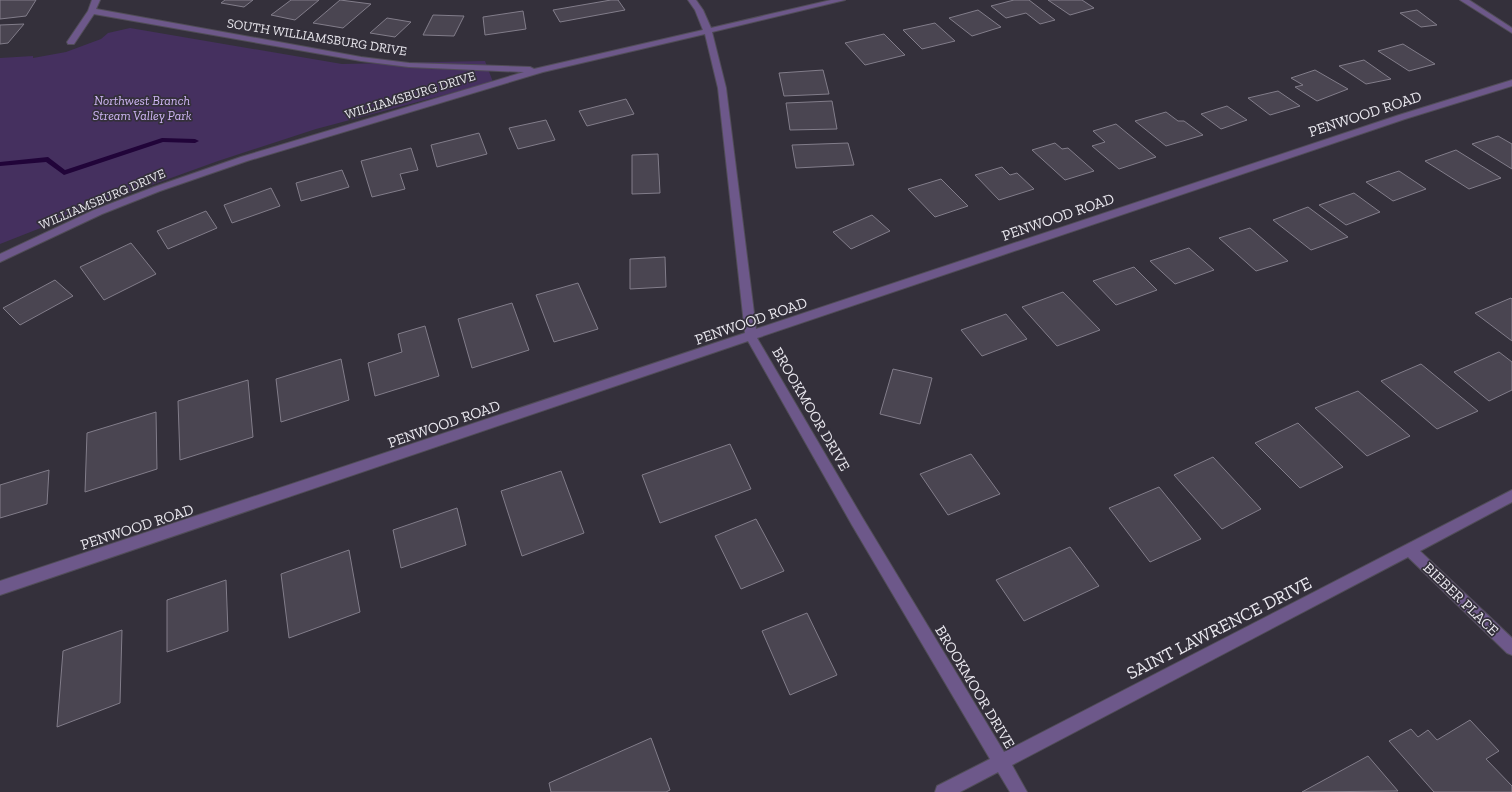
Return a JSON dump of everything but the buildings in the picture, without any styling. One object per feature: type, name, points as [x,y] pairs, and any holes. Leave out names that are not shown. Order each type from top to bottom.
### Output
[{"type":"street","points":[[72,42],[92,11],[96,0]]},
{"type":"street","name":"BROOKMOOR DRIVE","points":[[692,0],[699,10],[708,31],[722,88],[751,337],[856,521],[1019,792]]},
{"type":"street","name":"WILLIAMSBURG DRIVE","points":[[0,258],[98,212],[157,189],[244,159],[541,70],[841,0]]},
{"type":"street","points":[[1464,0],[1512,31]]},
{"type":"street","name":"SOUTH WILLIAMSBURG DRIVE","points":[[92,11],[361,59],[409,65],[541,70]]},
{"type":"street","name":"PENWOOD ROAD","points":[[0,588],[751,337],[1402,116],[1512,83]]},
{"type":"street","name":"SAINT LAWRENCE DRIVE","points":[[943,792],[1512,496]]},
{"type":"street","name":"BIEBER PLACE","points":[[1410,550],[1512,648]]},
{"type":"green space","name":"Northwest Branch Stream Valley Park","points":[[130,28],[342,64],[485,61],[493,82],[316,129],[218,161],[132,192],[0,244],[0,58],[33,56],[33,58],[66,52],[101,39],[108,33]]},
{"type":"waterway","points":[[0,164],[48,159],[64,173],[162,140],[195,141]]}]
